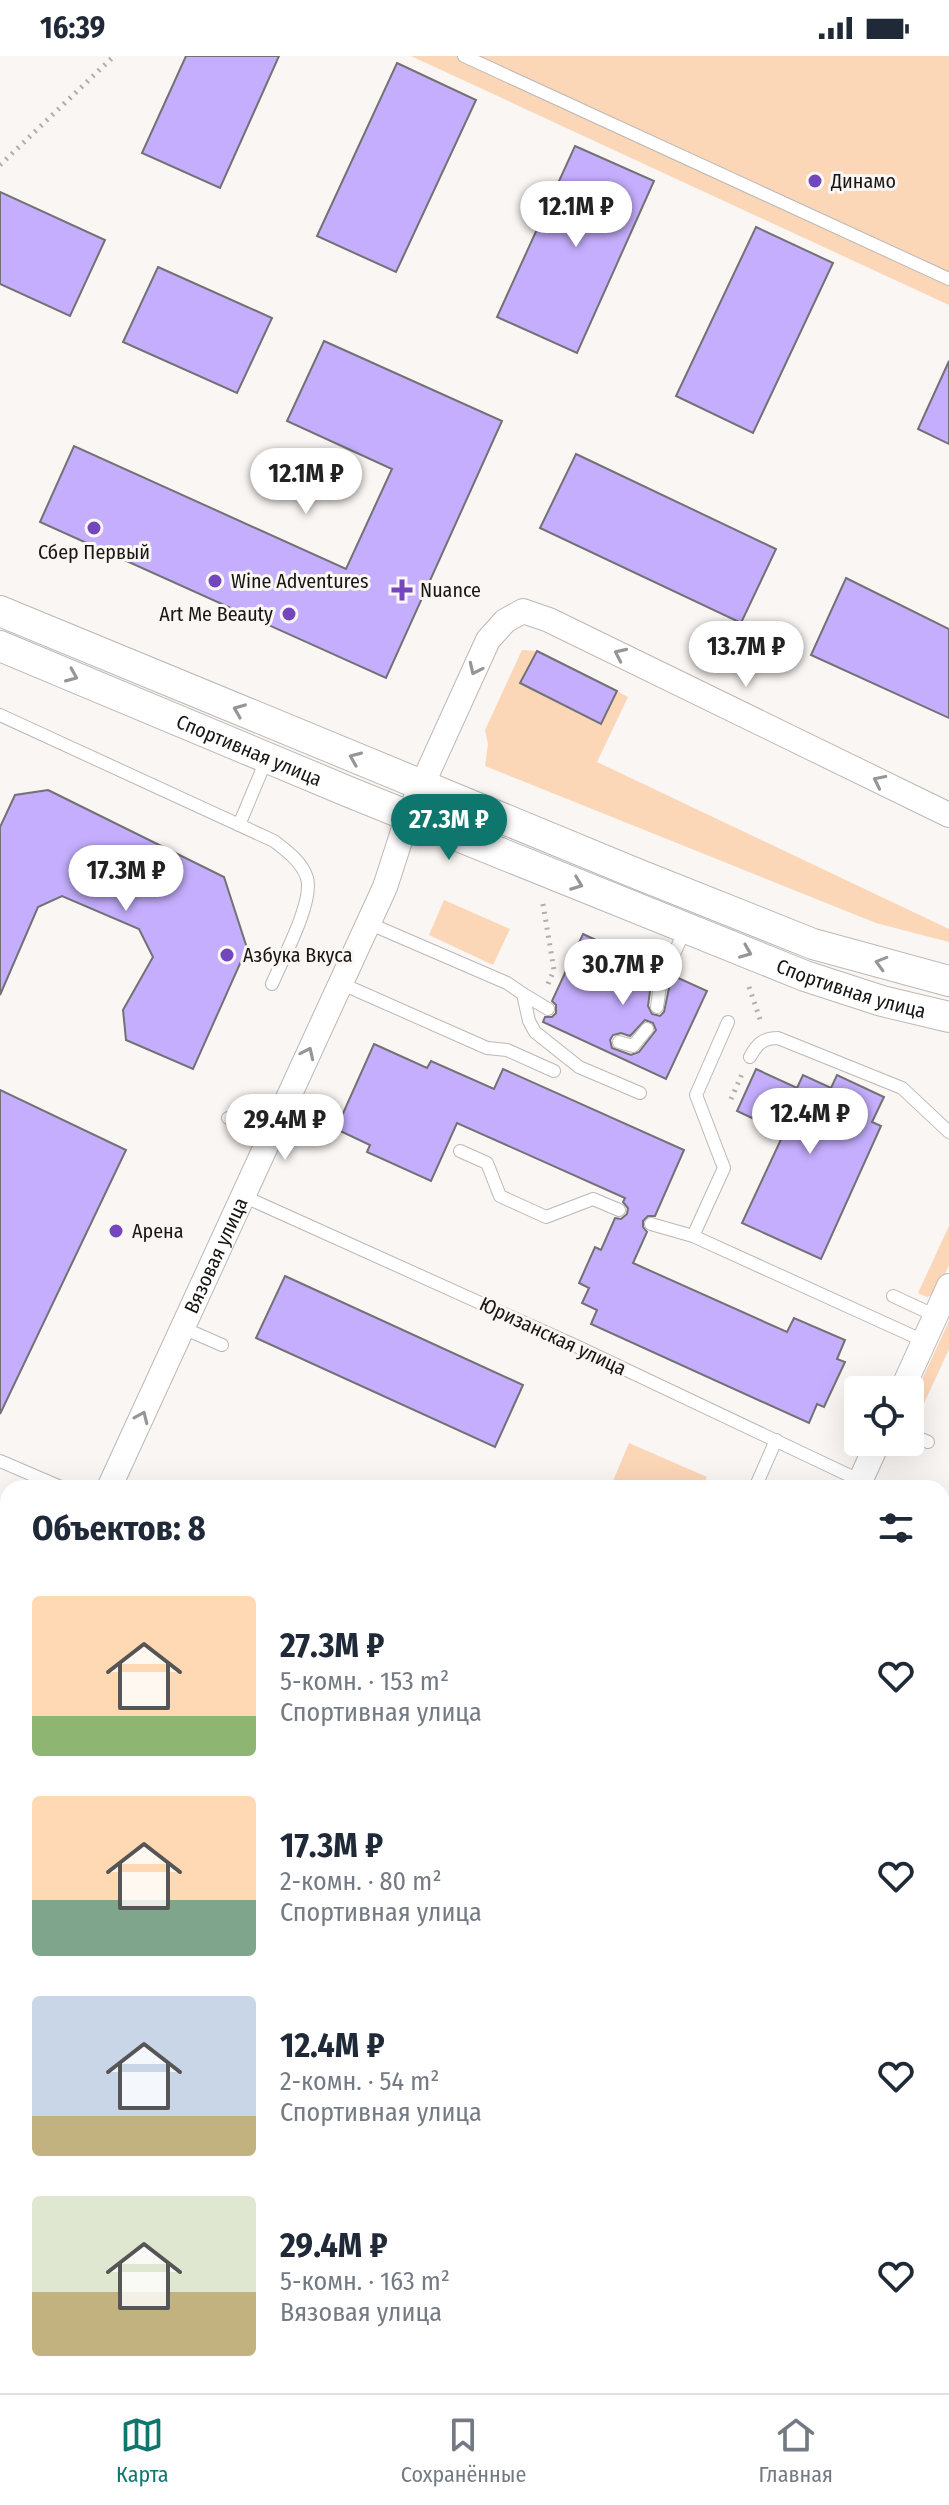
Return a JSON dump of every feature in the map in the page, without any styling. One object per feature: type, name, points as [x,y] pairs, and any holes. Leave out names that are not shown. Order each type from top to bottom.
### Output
[{"type":"street","name":"Спортивная улица","points":[[0,611],[686,927],[805,976],[882,1001],[949,1017]]},
{"type":"street","points":[[415,801],[488,640],[505,621],[523,611],[549,620],[660,673],[949,815]]},
{"type":"street","name":"Спортивная улица","points":[[1,648],[267,758],[415,801],[813,944],[949,981]]},
{"type":"street","name":"Вязовая улица","points":[[113,1480],[385,887],[415,801]]},
{"type":"street","points":[[908,1376],[944,1300]]},
{"type":"street","points":[[861,1480],[872,1456]]},
{"type":"lane","points":[[464,56],[949,279]]},
{"type":"lane","points":[[0,715],[274,841],[295,858],[307,878],[308,901],[272,984]]},
{"type":"lane","points":[[239,825],[267,758]]},
{"type":"lane","points":[[368,923],[507,983],[548,1009]]},
{"type":"lane","points":[[657,1007],[660,986],[686,927]]},
{"type":"lane","points":[[340,983],[487,1048],[507,1050],[554,1071]]},
{"type":"lane","points":[[523,994],[529,1021],[535,1032],[579,1067],[640,1093]]},
{"type":"lane","points":[[693,1236],[724,1168],[696,1095],[728,1022]]},
{"type":"lane","points":[[619,1042],[633,1046],[647,1029]]},
{"type":"lane","points":[[750,1057],[756,1045],[767,1038],[778,1038],[902,1088],[949,1132]]},
{"type":"lane","points":[[228,1118],[270,1136]]},
{"type":"lane","points":[[460,1151],[487,1163],[500,1196],[546,1217],[593,1199],[619,1210]]},
{"type":"lane","name":"Юризанская улица","points":[[243,1196],[776,1440],[851,1480]]},
{"type":"lane","points":[[651,1224],[693,1236],[924,1341]]},
{"type":"lane","points":[[893,1296],[944,1300]]},
{"type":"lane","points":[[183,1328],[222,1345]]},
{"type":"lane","points":[[758,1480],[776,1440]]},
{"type":"lane","points":[[924,1440],[928,1442]]},
{"type":"lane","points":[[0,1461],[44,1480]]},
{"type":"path","points":[[0,165],[114,56]]},
{"type":"path","points":[[543,904],[554,970]]},
{"type":"path","points":[[749,987],[767,1038]]},
{"type":"shaded area","name":"Динамо","points":[[411,56],[949,56],[949,305]]},
{"type":"shaded area","points":[[522,650],[537,651],[521,684],[600,724],[617,691],[628,697],[597,762],[949,929],[949,942],[876,923],[485,766],[488,744],[485,730]]},
{"type":"shaded area","points":[[444,900],[510,929],[493,965],[429,935]]},
{"type":"shaded area","points":[[949,1226],[949,1265],[936,1294],[927,1297],[918,1293]]},
{"type":"shaded area","points":[[949,1321],[949,1349],[924,1403],[924,1376]]},
{"type":"shaded area","points":[[629,1443],[707,1477],[706,1480],[613,1480]]},
{"type":"building","points":[[186,56],[279,56],[220,188],[142,153]]},
{"type":"building","points":[[397,63],[476,100],[396,272],[317,236]]},
{"type":"building","points":[[575,146],[654,181],[577,353],[497,317]]},
{"type":"building","points":[[0,192],[105,240],[70,316],[0,284]]},
{"type":"building","points":[[756,227],[833,263],[753,433],[676,396]]},
{"type":"building","points":[[158,267],[272,318],[237,393],[123,342]]},
{"type":"building","points":[[324,341],[502,421],[386,678],[40,522],[74,446],[346,569],[392,469],[287,421]]},
{"type":"building","points":[[949,361],[949,444],[918,429]]},
{"type":"building","points":[[576,454],[776,549],[741,623],[540,528]]},
{"type":"building","points":[[846,578],[949,629],[949,718],[811,655]]},
{"type":"building","points":[[537,651],[617,691],[601,724],[520,683]]},
{"type":"building","points":[[48,790],[224,877],[247,948],[193,1069],[126,1040],[123,1010],[153,957],[139,929],[62,896],[38,907],[0,995],[0,827],[15,795]]},
{"type":"building","points":[[583,934],[658,969],[651,984],[648,1006],[652,1014],[660,1016],[664,1012],[674,976],[707,991],[666,1079],[543,1022],[545,1017],[556,1013],[556,1005],[552,1001]],"holes":[[[645,1020],[653,1023],[656,1030],[639,1052],[631,1055],[612,1048],[610,1040],[613,1035],[621,1033],[630,1036]]]},
{"type":"building","points":[[374,1044],[427,1068],[431,1061],[494,1089],[503,1069],[684,1150],[655,1216],[648,1216],[643,1221],[647,1232],[633,1263],[787,1332],[794,1318],[845,1340],[837,1359],[845,1362],[824,1407],[817,1404],[809,1423],[591,1324],[597,1310],[582,1303],[589,1288],[579,1283],[595,1247],[601,1250],[615,1218],[621,1219],[627,1214],[628,1208],[623,1202],[625,1198],[457,1123],[431,1181],[367,1152],[370,1145],[336,1129]]},
{"type":"building","points":[[756,1069],[797,1088],[803,1075],[831,1088],[837,1075],[884,1097],[872,1122],[881,1126],[821,1259],[742,1223],[784,1133],[737,1111]]},
{"type":"building","points":[[0,1090],[126,1150],[0,1414]]},
{"type":"building","points":[[285,1276],[523,1385],[495,1447],[256,1338]]},
{"type":"place","name":"Динамо","points":[[815,181]]},
{"type":"place","name":"Сбер Первый","points":[[94,528]]},
{"type":"place","name":"Wine Adventures","points":[[215,581]]},
{"type":"place","name":"Nuance","points":[[402,590]]},
{"type":"place","name":"Art Me Beauty","points":[[289,614]]},
{"type":"place","name":"Азбука Вкуса","points":[[227,955]]},
{"type":"place","name":"Арена","points":[[116,1231]]}]
